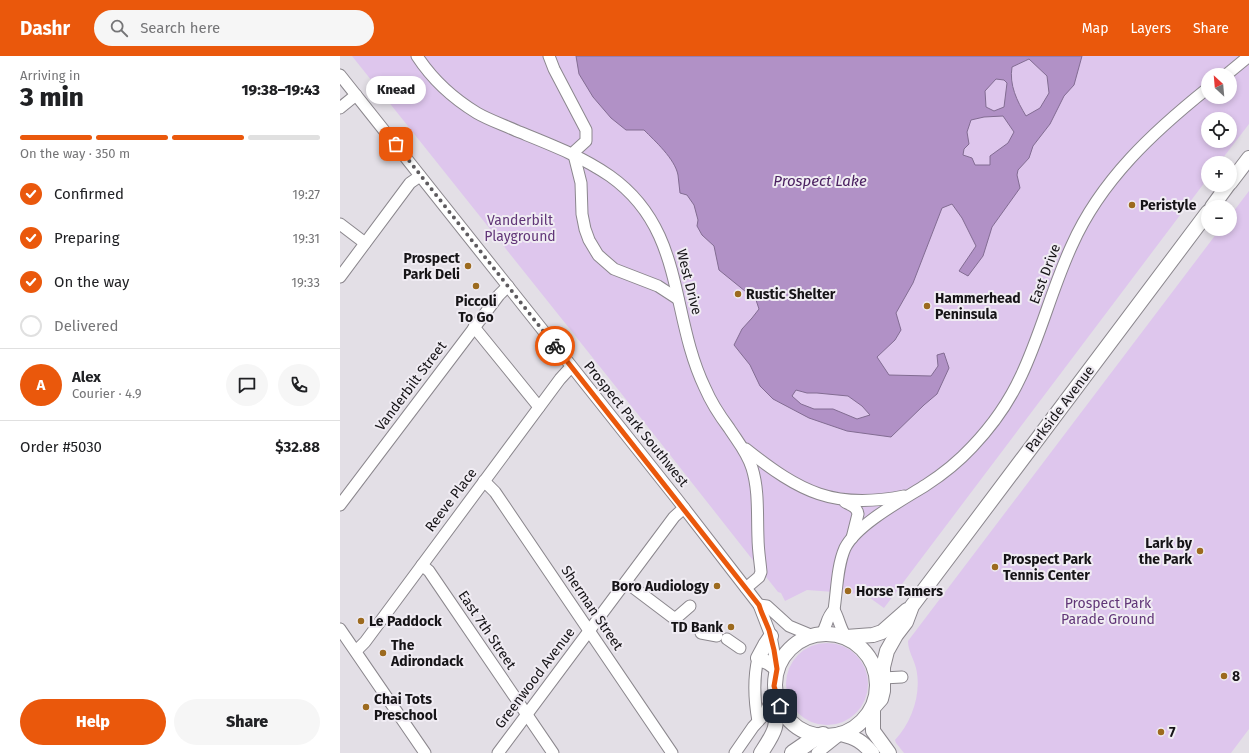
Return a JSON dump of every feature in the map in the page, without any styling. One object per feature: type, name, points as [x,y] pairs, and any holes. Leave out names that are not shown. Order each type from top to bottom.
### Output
[{"type":"highway","points":[[793,753],[812,740],[823,735]]},
{"type":"main road","points":[[1237,174],[1249,158]]},
{"type":"main road","name":"Parkside Avenue","points":[[846,637],[873,635],[882,632],[912,606],[1201,221]]},
{"type":"main road","name":"Parkside Avenue","points":[[873,708],[881,699],[883,691],[884,662],[887,651],[896,635],[906,622],[912,606]]},
{"type":"main road","points":[[761,753],[775,730],[777,715],[773,692],[777,669],[792,647],[805,639],[817,635],[829,634],[846,637],[863,651],[872,667],[875,676],[875,699],[873,708],[874,731],[889,753]]},
{"type":"main road","points":[[771,636],[758,658],[777,669]]},
{"type":"main road","points":[[773,692],[790,721],[803,730],[823,735],[841,734],[855,738],[872,753]]},
{"type":"main road","points":[[841,734],[857,725],[873,708]]},
{"type":"street","name":"West Drive","points":[[416,56],[440,84],[472,110],[574,155],[610,176],[640,204],[648,216],[663,244],[672,268],[688,342],[705,389],[724,422],[744,448],[752,469],[756,491],[761,572],[759,577],[746,588]]},
{"type":"street","points":[[550,56],[554,69],[586,130],[586,141],[575,151],[574,155],[575,164],[581,183],[582,214],[585,229],[598,256],[614,269],[658,286],[678,300]]},
{"type":"street","points":[[1234,68],[1249,56]]},
{"type":"street","name":"Prospect Park Southwest","points":[[341,79],[356,95],[508,286],[759,605],[771,636],[777,669]]},
{"type":"street","name":"East Drive","points":[[834,610],[841,559],[845,548],[851,539],[876,517],[946,471],[972,447],[996,419],[1021,376],[1069,252],[1092,207],[1109,184],[1156,132],[1201,94]]},
{"type":"street","points":[[340,108],[356,95]]},
{"type":"street","points":[[340,277],[410,183],[420,176]]},
{"type":"street","points":[[340,224],[365,243]]},
{"type":"street","name":"Vanderbilt Street","points":[[340,505],[474,327],[508,286]]},
{"type":"street","points":[[474,327],[539,407]]},
{"type":"street","name":"Reeve Place","points":[[356,651],[365,642],[539,407],[571,367]]},
{"type":"street","name":"East Drive","points":[[744,448],[771,469],[796,485],[854,506],[858,510],[858,514],[851,539]]},
{"type":"street","name":"Sherman Street","points":[[484,481],[495,492],[672,753]]},
{"type":"street","name":"East Drive","points":[[837,500],[885,500],[908,495]]},
{"type":"street","name":"Greenwood Avenue","points":[[498,753],[674,517],[684,508]]},
{"type":"street","name":"East 7th Street","points":[[422,565],[429,572],[553,753]]},
{"type":"street","points":[[626,582],[675,619],[690,606]]},
{"type":"street","name":"Prospect Park Southwest","points":[[759,605],[767,606],[789,626],[817,635]]},
{"type":"street","points":[[817,635],[825,628],[828,616],[834,610],[846,637]]},
{"type":"street","points":[[340,629],[425,753]]},
{"type":"street","points":[[701,633],[722,638],[740,648]]},
{"type":"street","points":[[758,658],[754,683],[758,722]]},
{"type":"street","points":[[883,678],[902,677]]},
{"type":"street","points":[[735,753],[764,715],[773,692]]},
{"type":"street","points":[[817,753],[841,734]]},
{"type":"green space","name":"Vanderbilt Playground","points":[[352,56],[1249,56],[1249,124],[1237,140],[1237,112],[1201,112],[1201,148],[1231,148],[1224,156],[1201,156],[1201,187],[884,608],[870,598],[861,594],[807,590],[785,601],[781,593],[778,592]]},
{"type":"green space","name":"Prospect Park Parade Ground","points":[[1249,191],[1249,729],[1231,753],[904,753],[895,740],[911,716],[918,687],[916,668],[908,641],[1215,236],[1237,236],[1237,207]]},
{"type":"green space","points":[[819,643],[835,643],[850,650],[861,661],[868,676],[868,692],[865,700],[856,713],[843,722],[835,725],[819,725],[804,718],[793,707],[786,692],[786,676],[793,661],[804,650]]},
{"type":"water","name":"Prospect Lake","points":[[576,56],[1082,56],[1074,85],[1064,96],[1050,124],[1033,146],[1029,158],[1018,170],[1017,175],[1020,188],[992,227],[983,256],[968,276],[959,271],[976,246],[962,218],[952,204],[942,208],[913,283],[896,313],[901,330],[895,340],[877,357],[889,375],[931,376],[938,366],[937,355],[944,353],[949,368],[937,394],[891,437],[847,431],[809,418],[773,399],[760,386],[750,365],[734,345],[742,329],[759,309],[756,300],[719,270],[714,246],[702,235],[697,226],[698,220],[694,205],[687,195],[680,193],[678,175],[669,157],[644,130],[626,130],[611,118],[593,97],[579,74]],"holes":[[[1029,59],[1047,76],[1049,93],[1040,108],[1026,116],[1014,93],[1011,74],[1012,67]],[[996,79],[1004,80],[1007,83],[1004,107],[994,111],[986,107],[985,91]],[[1003,116],[1014,132],[1008,143],[990,156],[990,165],[975,165],[972,158],[963,155],[964,149],[969,144],[967,132],[971,120],[984,117]],[[796,390],[807,393],[848,396],[862,406],[870,415],[857,419],[833,409],[814,409],[801,404],[792,396]]]},
{"type":"way so far","points":[[396,144],[555,346]]},
{"type":"place","name":"Knead","points":[[396,144]]},
{"type":"place","name":"Peristyle","points":[[1132,205]]},
{"type":"place","name":"Prospect Park Deli","points":[[468,266]]},
{"type":"place","name":"Piccoli To Go","points":[[476,286]]},
{"type":"place","name":"Rustic Shelter","points":[[738,294]]},
{"type":"place","name":"Hammerhead Peninsula","points":[[927,306]]},
{"type":"place","name":"Lark by the Park","points":[[1200,551]]},
{"type":"place","name":"Prospect Park Tennis Center","points":[[995,567]]},
{"type":"place","name":"Boro Audiology","points":[[717,586]]},
{"type":"place","name":"Horse Tamers","points":[[848,591]]},
{"type":"place","name":"Le Paddock","points":[[361,621]]},
{"type":"place","name":"TD Bank","points":[[731,627]]},
{"type":"place","name":"The Adirondack","points":[[383,653]]},
{"type":"place","name":"8","points":[[1224,676]]},
{"type":"place","name":"Chai Tots Preschool","points":[[366,707]]},
{"type":"place","name":"7","points":[[1161,732]]},
{"type":"route","points":[[555,346],[759,605],[767,624],[774,650],[777,669],[774,686],[780,706]]}]
